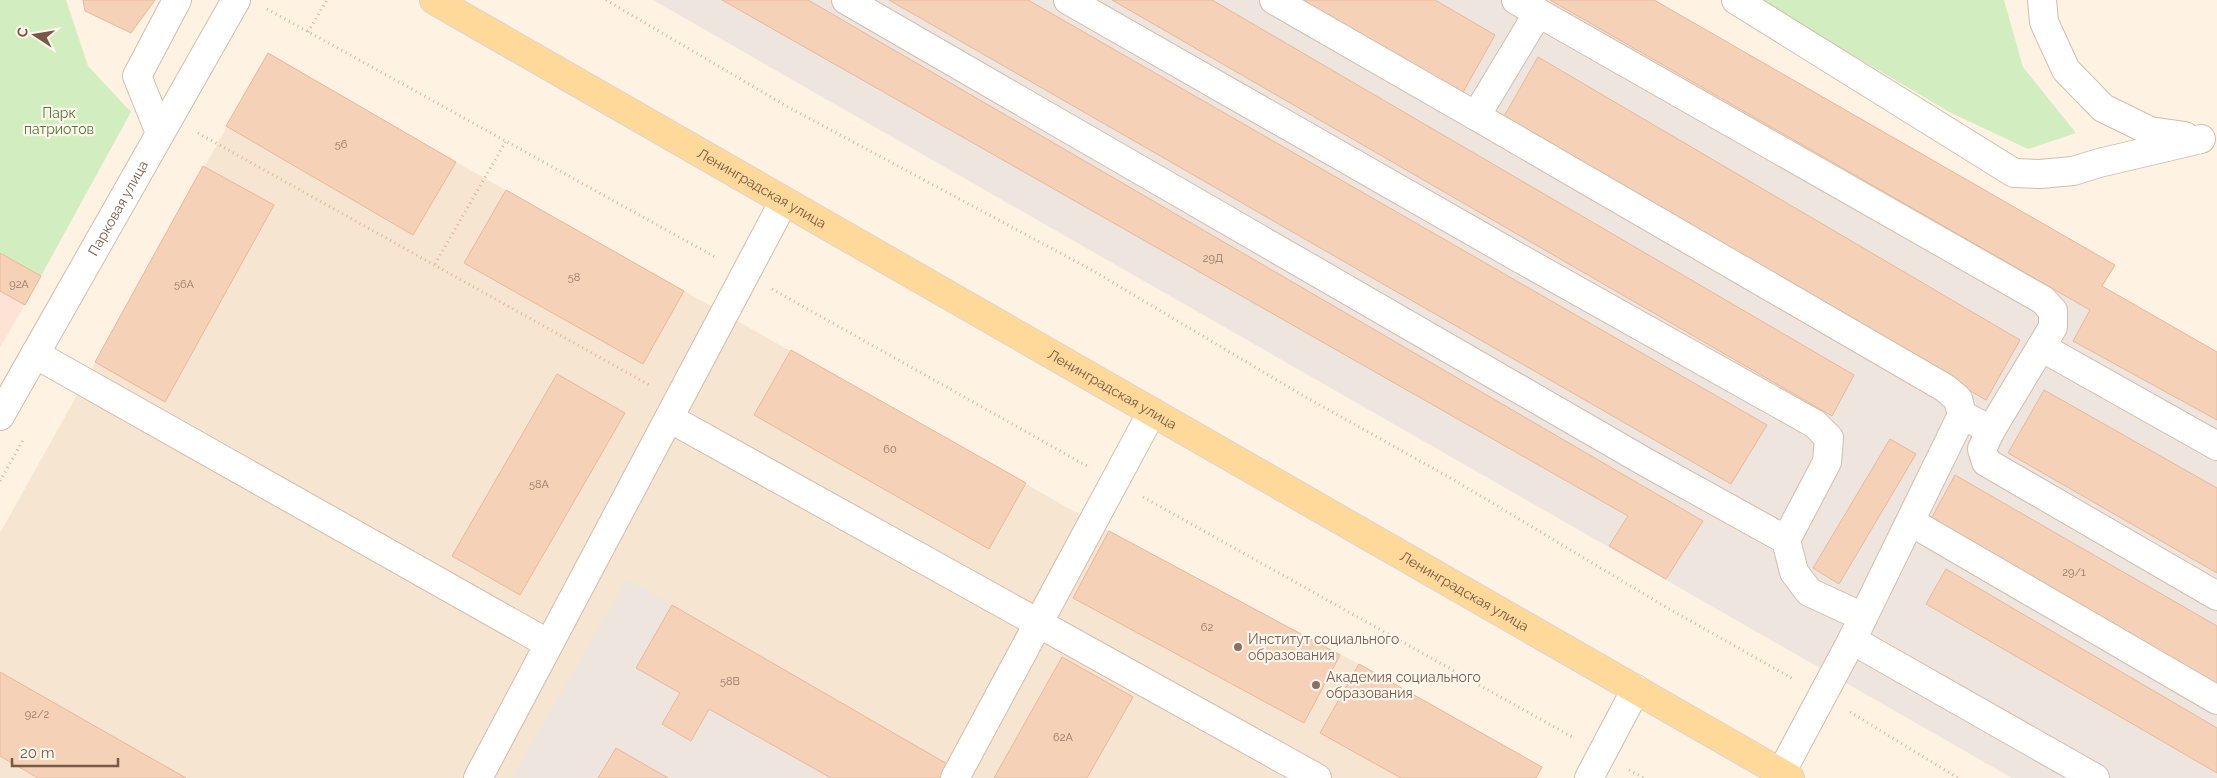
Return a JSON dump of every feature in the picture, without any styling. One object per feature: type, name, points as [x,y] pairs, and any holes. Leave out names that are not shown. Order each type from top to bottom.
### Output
[{"type":"main road","name":"Ленинградская улица","points":[[434,0],[1786,775]]},
{"type":"street","points":[[160,133],[137,76],[177,0]]},
{"type":"street","name":"Парковая улица","points":[[0,416],[236,0]]},
{"type":"street","points":[[846,0],[1647,463],[1786,540]]},
{"type":"street","points":[[1068,0],[1521,259],[1815,424],[1829,438],[1827,462],[1786,540],[1794,572],[1809,592],[1858,629],[2095,778]]},
{"type":"street","points":[[1274,0],[1945,388],[1958,399],[1962,415],[1786,775]]},
{"type":"street","points":[[1736,0],[2014,173],[2040,174],[2073,171],[2209,137]]},
{"type":"street","points":[[2042,0],[2044,22],[2066,70],[2103,108],[2150,131],[2209,137]]},
{"type":"street","points":[[1476,116],[1527,6],[2043,300],[2053,311],[2053,327],[1982,449],[1986,462],[2217,596]]},
{"type":"street","points":[[478,778],[784,201]]},
{"type":"street","points":[[2041,347],[2217,446]]},
{"type":"street","points":[[35,354],[549,644]]},
{"type":"street","points":[[673,409],[1038,623],[1317,778]]},
{"type":"street","points":[[955,778],[1152,412]]},
{"type":"street","points":[[1962,415],[1992,430]]},
{"type":"street","points":[[1911,522],[2217,700]]},
{"type":"street","points":[[1589,778],[1636,690]]},
{"type":"path","points":[[308,32],[327,0]]},
{"type":"path","points":[[606,0],[788,107],[1090,269],[1302,396],[1454,480],[1664,606],[1823,696],[1958,778]]},
{"type":"path","points":[[263,7],[746,274],[1644,778]]},
{"type":"path","points":[[193,130],[435,264],[673,409]]},
{"type":"path","points":[[435,264],[506,141]]},
{"type":"shaded area","points":[[653,0],[1654,0],[2115,265],[2102,287],[2217,352],[2217,778],[2012,778]]},
{"type":"shaded area","points":[[268,53],[456,162],[1109,531],[1359,664],[1542,767],[1536,778],[0,778],[0,533]]},
{"type":"shaded area","points":[[0,253],[41,276],[0,348]]},
{"type":"shaded area","points":[[627,579],[949,765],[941,778],[512,778]]},
{"type":"green space","name":"Парк патриотов","points":[[0,0],[66,0],[88,66],[131,112],[41,276],[0,253]]},
{"type":"green space","points":[[1760,0],[2004,0],[2023,67],[2076,133],[2028,149],[1951,113]]},
{"type":"building","points":[[83,0],[155,0],[131,33],[85,11]]},
{"type":"building","points":[[722,0],[808,0],[1703,521],[1666,579],[1609,546],[1628,516]]},
{"type":"building","points":[[889,0],[1028,0],[1767,425],[1731,484]]},
{"type":"building","points":[[1112,0],[1212,0],[1854,375],[1832,416]]},
{"type":"building","points":[[1299,0],[1435,0],[1495,35],[1462,94]]},
{"type":"building","points":[[1550,0],[1654,0],[2115,265],[2102,286],[2217,352],[2217,420],[2073,341],[2090,310]]},
{"type":"building","points":[[268,53],[456,162],[413,235],[226,126]]},
{"type":"building","points":[[1538,57],[2020,340],[1986,400],[1503,118]]},
{"type":"building","points":[[203,166],[274,205],[165,402],[95,362]]},
{"type":"building","points":[[506,190],[684,291],[643,364],[464,263]]},
{"type":"building","points":[[0,253],[41,276],[25,305],[0,291]]},
{"type":"building","points":[[791,350],[1026,483],[989,549],[754,415]]},
{"type":"building","points":[[557,374],[625,413],[520,595],[452,556]]},
{"type":"building","points":[[2044,390],[2217,488],[2217,573],[2008,453]]},
{"type":"building","points":[[1890,439],[1916,454],[1839,584],[1813,568]]},
{"type":"building","points":[[1955,475],[2217,626],[2217,684],[1931,519]]},
{"type":"building","points":[[1109,531],[1340,655],[1304,723],[1073,598]]},
{"type":"building","points":[[1946,569],[2217,728],[2217,773],[1926,604]]},
{"type":"building","points":[[672,605],[949,765],[941,778],[831,778],[709,709],[691,741],[662,724],[680,693],[636,668]]},
{"type":"building","points":[[1062,657],[1133,697],[1087,778],[994,778]]},
{"type":"building","points":[[1359,664],[1542,767],[1536,778],[1401,778],[1320,733]]},
{"type":"building","points":[[0,672],[186,778],[38,778],[0,756]]},
{"type":"building","points":[[616,748],[668,778],[598,778]]},
{"type":"place","name":"Институт социального образования","points":[[1238,647]]},
{"type":"place","name":"Академия социального образования","points":[[1316,685]]}]
